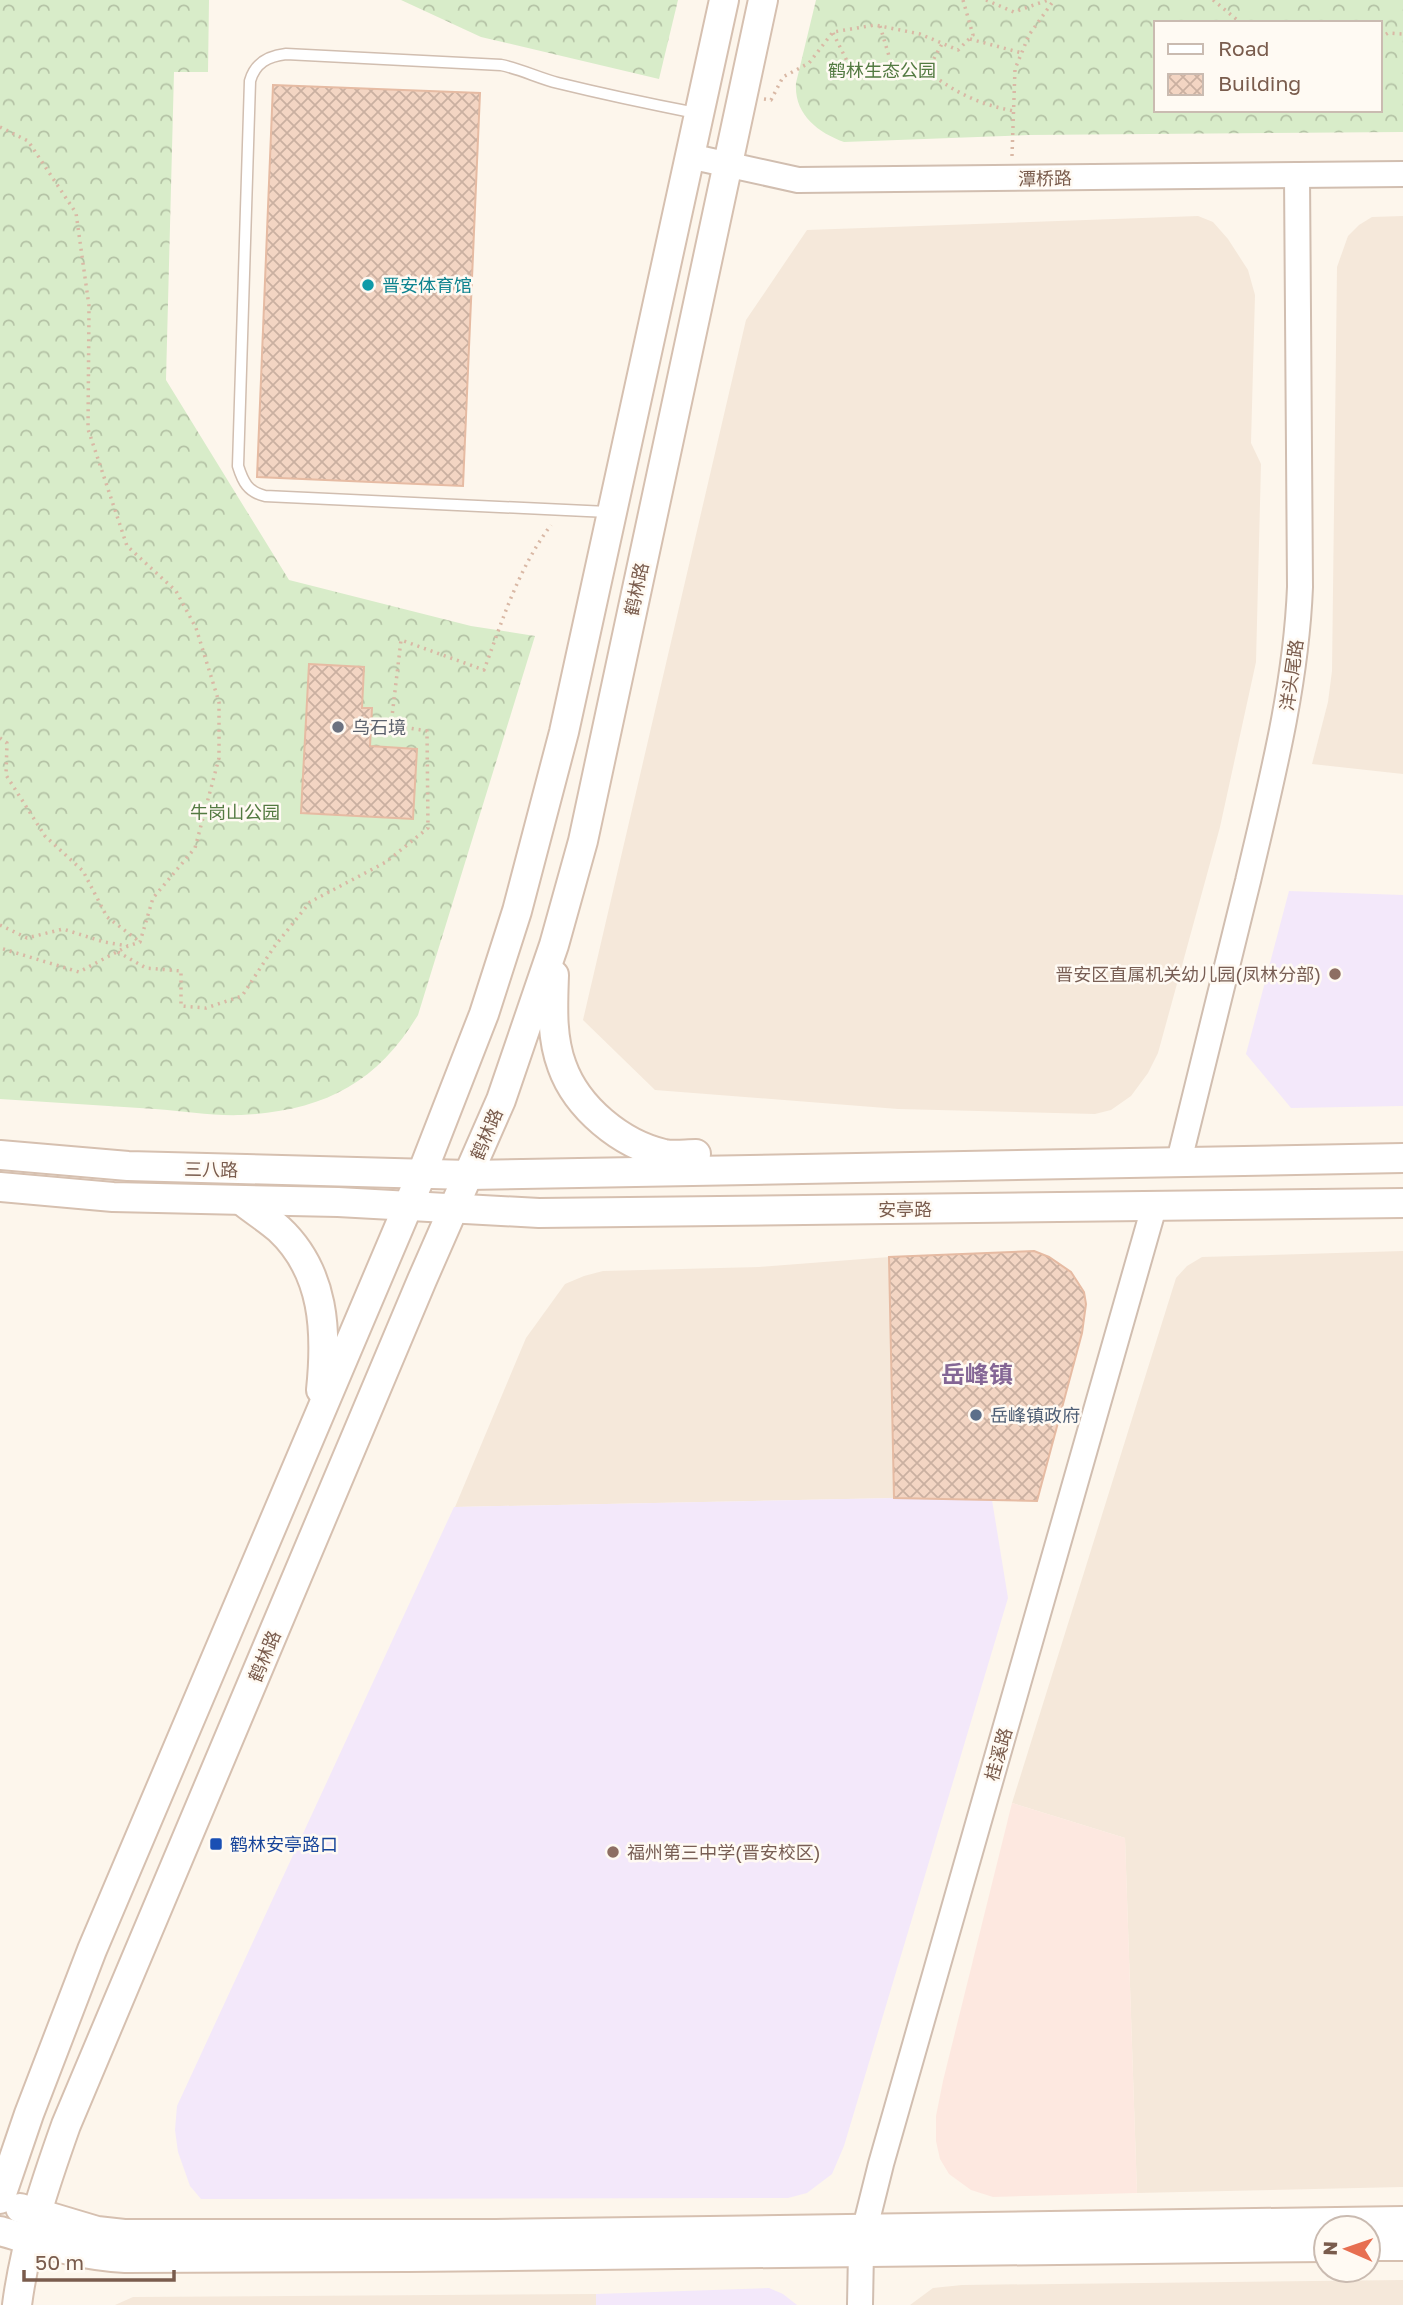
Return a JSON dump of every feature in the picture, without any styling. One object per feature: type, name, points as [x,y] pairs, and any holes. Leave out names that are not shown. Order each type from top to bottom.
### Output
[{"type":"main road","points":[[32,2226],[0,2200],[29,2114],[92,1950],[422,1173],[484,1014],[517,911],[564,732],[724,0]]},
{"type":"main road","name":"鹤林路","points":[[17,2305],[32,2226],[66,2126],[501,1100],[554,945],[583,841],[763,0]]},
{"type":"main road","points":[[554,945],[553,1008],[562,1067],[589,1108],[623,1137],[666,1154],[848,1155],[886,1167]]},
{"type":"main road","name":"三八路","points":[[0,1155],[128,1166],[422,1173]]},
{"type":"main road","points":[[422,1173],[469,1175],[1403,1157]]},
{"type":"main road","name":"三八路","points":[[0,1187],[100,1196],[407,1206]]},
{"type":"main road","points":[[241,1200],[280,1230],[291,1242],[311,1273],[318,1292],[323,1323],[323,1366],[318,1416]]},
{"type":"main road","name":"安亭路","points":[[407,1206],[538,1213],[1403,1203]]},
{"type":"main road","points":[[863,2239],[1403,2221]]},
{"type":"main road","points":[[0,2231],[32,2226],[124,2234],[495,2234],[1312,2247]]},
{"type":"main road","points":[[1382,2246],[1403,2246]]},
{"type":"street","name":"潭桥路","points":[[689,156],[799,180],[1403,174]]},
{"type":"street","name":"洋头尾路","points":[[1179,1161],[1270,788],[1288,703],[1297,641],[1300,587],[1297,176]]},
{"type":"street","name":"桂溪路","points":[[860,2305],[863,2239],[1154,1207]]},
{"type":"lane","points":[[612,512],[265,496],[254,493],[246,486],[239,466],[250,95],[253,70],[268,58],[286,54],[500,65],[602,94],[698,113]]},
{"type":"path","points":[[741,95],[771,100],[783,77],[809,63],[832,32],[875,25],[920,34],[958,50],[973,35],[963,0]]},
{"type":"path","points":[[986,0],[1014,12],[1048,0]]},
{"type":"path","points":[[1016,178],[1012,156],[1016,69],[1029,35],[1054,0]]},
{"type":"path","points":[[1213,0],[1239,21]]},
{"type":"path","points":[[880,26],[894,76]]},
{"type":"path","points":[[832,32],[851,69],[894,76],[927,71],[954,91],[984,105],[1014,111]]},
{"type":"path","points":[[1382,37],[1388,33],[1403,34]]},
{"type":"path","points":[[969,39],[1022,53]]},
{"type":"path","points":[[927,71],[942,44]]},
{"type":"path","points":[[0,127],[28,141],[76,213],[89,306],[88,429],[127,546],[176,591],[196,628],[219,702],[219,758],[195,848],[153,898],[140,942]]},
{"type":"path","points":[[118,952],[146,968],[181,971],[181,1006],[206,1008],[242,996],[274,947],[310,902],[386,862],[428,828],[427,731],[391,725],[401,640],[484,670],[520,574],[530,554],[561,511]]},
{"type":"path","points":[[0,738],[7,743],[6,775],[45,836],[83,871],[107,917],[140,942]]},
{"type":"path","points":[[0,925],[27,938],[63,929],[104,942],[128,946]]},
{"type":"path","points":[[0,948],[79,972],[140,942]]},
{"type":"shaded area","points":[[1198,216],[1213,222],[1228,239],[1248,270],[1255,295],[1251,443],[1261,464],[1256,662],[1220,827],[1158,1053],[1148,1073],[1131,1096],[1111,1110],[1095,1114],[898,1109],[655,1090],[583,1020],[746,320],[807,230]]},
{"type":"shaded area","points":[[1403,216],[1403,774],[1312,764],[1328,702],[1332,671],[1337,267],[1348,236],[1359,225],[1372,217]]},
{"type":"shaded area","name":"晋安区直属机关幼儿园(凤林分部)","points":[[1289,891],[1403,895],[1403,1106],[1291,1108],[1246,1054]]},
{"type":"shaded area","points":[[1403,1251],[1403,2187],[1137,2193],[1125,1838],[1012,1803],[1176,1278],[1187,1266],[1202,1257]]},
{"type":"shaded area","points":[[889,1257],[894,1498],[455,1507],[526,1338],[565,1284],[603,1271],[759,1267]]},
{"type":"shaded area","name":"福州第三中学(晋安校区)","points":[[894,1498],[992,1500],[1008,1598],[844,2146],[832,2174],[807,2193],[788,2198],[201,2199],[190,2186],[178,2152],[175,2130],[177,2106],[454,1507]]},
{"type":"shaded area","points":[[1012,1803],[1125,1838],[1137,2193],[993,2197],[971,2190],[949,2174],[940,2159],[936,2141],[936,2116],[943,2081]]},
{"type":"shaded area","points":[[1382,2280],[1403,2280],[1403,2305],[910,2305],[933,2288],[962,2285],[1312,2281],[1312,2284],[1382,2284]]},
{"type":"shaded area","points":[[769,2288],[783,2294],[797,2305],[596,2305],[596,2294]]},
{"type":"shaded area","points":[[596,2294],[596,2305],[115,2305],[133,2297]]},
{"type":"green space","name":"牛岗山公园","points":[[0,0],[209,0],[208,72],[174,72],[166,380],[289,580],[471,626],[535,636],[418,1015],[384,1060],[365,1076],[344,1090],[296,1108],[230,1115],[0,1099]]},
{"type":"green space","points":[[401,0],[678,0],[659,79],[481,37]]},
{"type":"green space","name":"鹤林生态公园","points":[[816,0],[1403,0],[1403,132],[1028,135],[844,142],[825,133],[809,120],[803,113],[796,94],[796,83]]},
{"type":"building","name":"晋安体育馆","points":[[273,85],[480,93],[463,486],[257,477]]},
{"type":"building","name":"乌石境","points":[[309,664],[364,667],[362,708],[372,708],[370,746],[417,749],[413,819],[301,813]]},
{"type":"building","name":"岳峰镇政府","points":[[1034,1251],[1049,1257],[1071,1272],[1084,1292],[1086,1304],[1082,1333],[1037,1501],[894,1498],[889,1257]]},
{"type":"place","name":"晋安体育馆","points":[[368,285]]},
{"type":"place","name":"乌石境","points":[[338,727]]},
{"type":"place","name":"晋安区直属机关幼儿园(凤林分部)","points":[[1335,974]]},
{"type":"place","name":"岳峰镇政府","points":[[976,1415]]},
{"type":"place","name":"鹤林安亭路口","points":[[216,1844]]},
{"type":"place","name":"福州第三中学(晋安校区)","points":[[613,1852]]},
{"type":"district","name":"岳峰镇","points":[[977,1373]]}]
